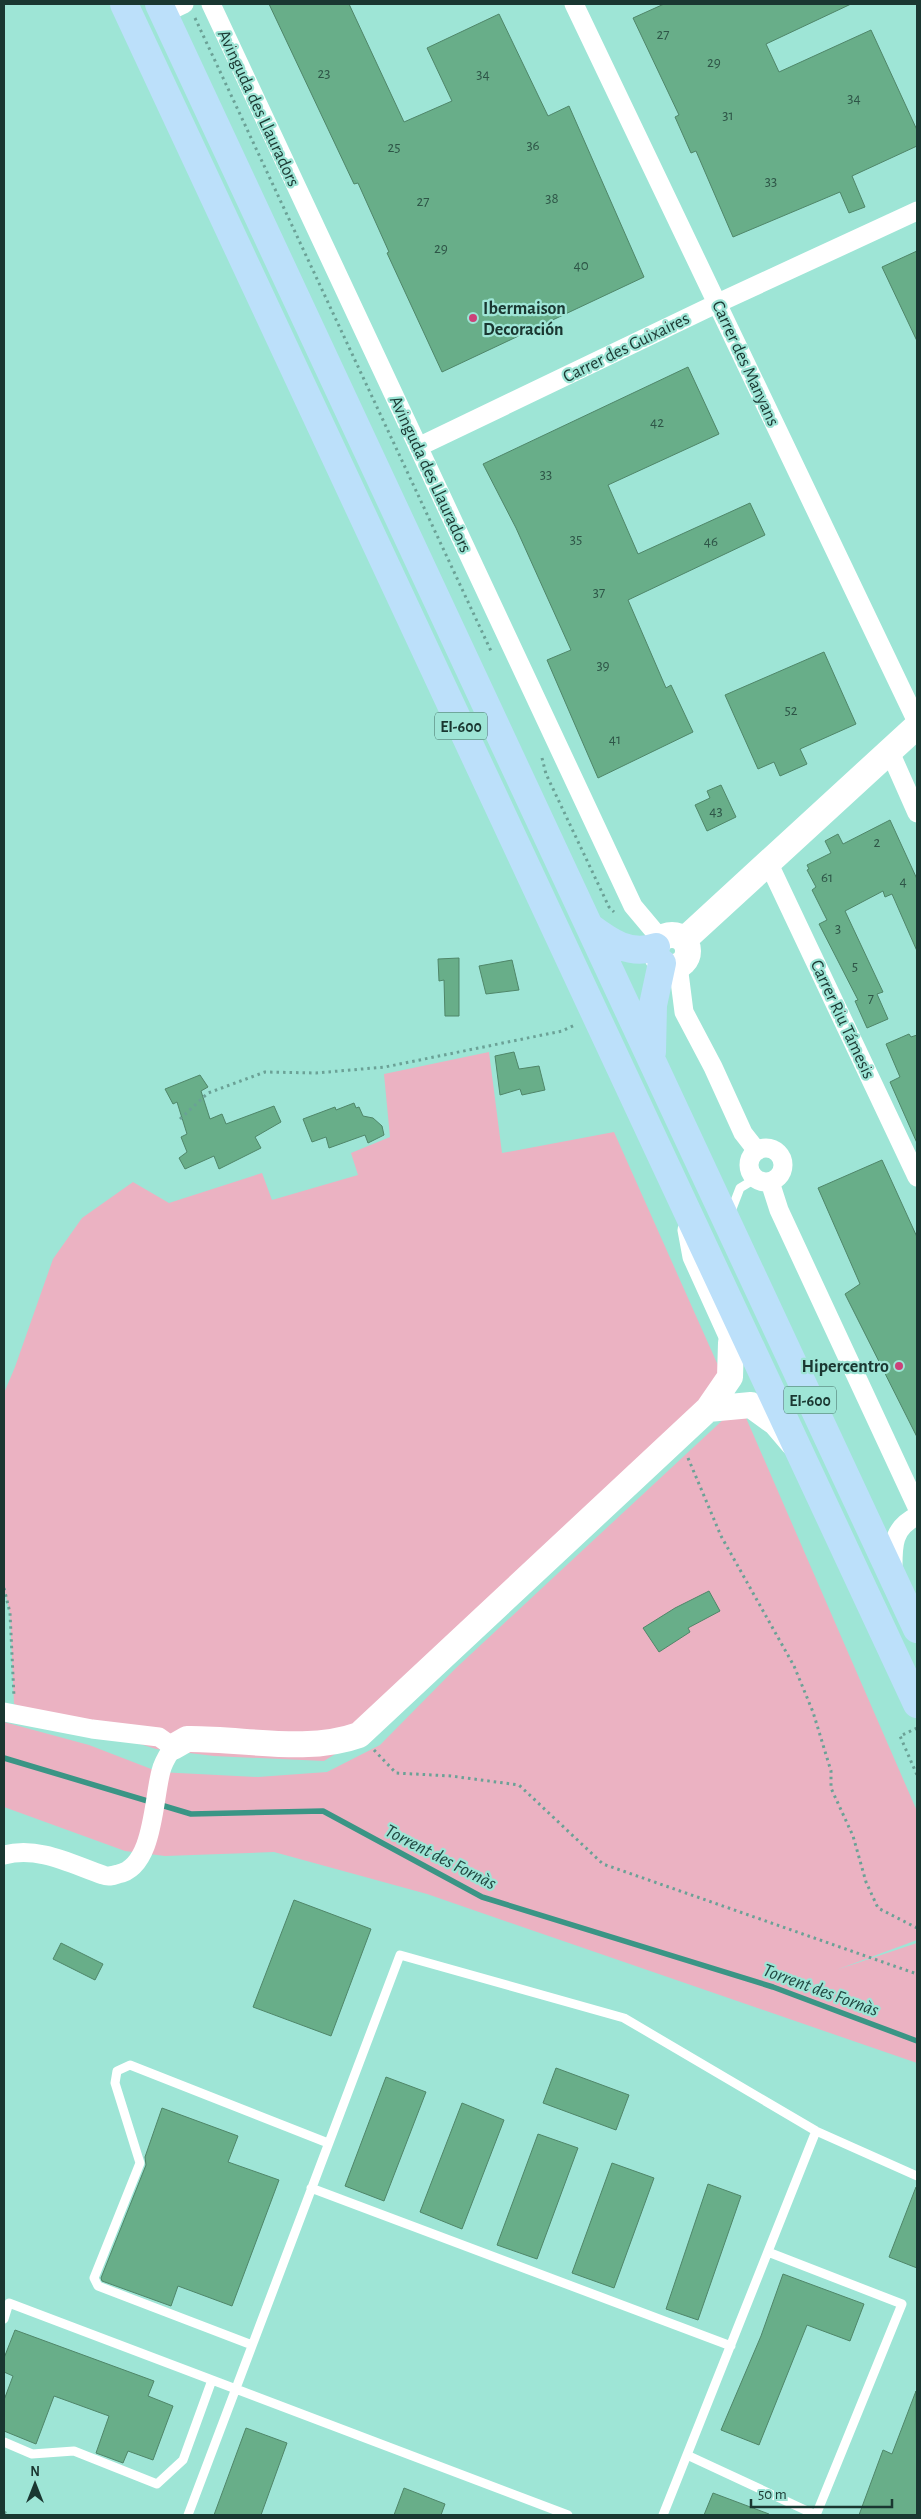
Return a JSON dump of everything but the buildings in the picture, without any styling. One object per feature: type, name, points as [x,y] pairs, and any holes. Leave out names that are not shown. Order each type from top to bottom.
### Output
[{"type":"main road","name":"EI-600","points":[[124,4],[917,1704]]},
{"type":"main road","name":"EI-600","points":[[175,8],[590,928],[917,1629]]},
{"type":"main road","points":[[590,928],[606,939],[632,950],[668,951],[652,1020],[652,1061]]},
{"type":"street","name":"Avinguda des Llauradors","points":[[211,4],[633,906],[668,951]]},
{"type":"street","name":"Carrer des Manyans","points":[[574,4],[917,722]]},
{"type":"street","name":"Carrer des Guixaires","points":[[418,447],[718,303],[917,211]]},
{"type":"street","points":[[757,1151],[743,1134],[714,1068],[684,1012],[668,951],[917,726]]},
{"type":"street","points":[[890,752],[917,813]]},
{"type":"street","name":"Carrer Riu Támesis","points":[[768,862],[917,1177]]},
{"type":"street","points":[[763,1180],[780,1176],[783,1171],[783,1160],[771,1148],[757,1151],[751,1158],[749,1163],[752,1174],[763,1180],[779,1210],[917,1507]]},
{"type":"street","points":[[4,1855],[14,1852],[51,1855],[107,1876],[122,1874],[134,1867],[140,1860],[144,1850],[161,1770],[173,1747],[187,1739],[318,1744],[342,1741],[359,1735],[609,1504],[678,1435],[708,1408],[730,1377],[731,1343],[692,1257],[679,1194]]},
{"type":"street","points":[[708,1408],[751,1405],[776,1423],[797,1448]]},
{"type":"street","points":[[893,1577],[894,1548],[898,1530],[907,1521],[917,1516]]},
{"type":"street","points":[[9,1713],[92,1729],[159,1737],[173,1747]]},
{"type":"lane","points":[[728,1224],[740,1188],[763,1180]]},
{"type":"lane","points":[[188,2515],[400,1955],[624,2018],[816,2131],[917,2176]]},
{"type":"lane","points":[[252,2344],[98,2286],[94,2278],[140,2163],[115,2083],[117,2071],[130,2065],[328,2143]]},
{"type":"lane","points":[[663,2515],[816,2131]]},
{"type":"lane","points":[[311,2188],[731,2346]]},
{"type":"lane","points":[[687,2455],[816,2515],[902,2304],[768,2252]]},
{"type":"lane","points":[[4,2319],[9,2303],[568,2515]]},
{"type":"lane","points":[[4,2442],[32,2454],[74,2451],[157,2484],[183,2460],[212,2380]]},
{"type":"path","points":[[175,8],[495,657]]},
{"type":"path","points":[[541,755],[546,774],[609,907],[615,912],[633,906]]},
{"type":"path","points":[[180,1119],[208,1092],[265,1072],[316,1073],[385,1067],[562,1031],[596,1016]]},
{"type":"path","points":[[678,1435],[721,1536],[794,1666],[813,1712],[831,1771],[831,1788],[853,1836],[866,1882],[878,1908],[917,1928]]},
{"type":"path","points":[[4,1588],[10,1613],[9,1713]]},
{"type":"path","points":[[917,1728],[900,1736],[917,1775]]},
{"type":"path","points":[[359,1735],[396,1773],[450,1776],[519,1785],[603,1864],[917,1974]]},
{"type":"path","points":[[4,2512],[8,2515]]},
{"type":"shaded area","points":[[489,1052],[502,1153],[614,1132],[725,1381],[361,1738],[324,1761],[214,1756],[156,1749],[14,1704],[10,1613],[4,1588],[4,1393],[53,1259],[82,1218],[133,1182],[169,1203],[262,1173],[272,1200],[358,1175],[351,1153],[390,1137],[384,1074]]},
{"type":"shaded area","points":[[740,1404],[917,1811],[917,1940],[836,1970],[917,1943],[917,2063],[427,1894],[274,1852],[165,1856],[125,1851],[4,1807],[4,1722],[89,1745],[159,1772],[258,1777],[327,1772],[380,1745],[456,1668]]},
{"type":"waterway","name":"Torrent des Fornàs","points":[[4,1758],[191,1814],[323,1811],[482,1897],[773,1987],[917,2041]]},
{"type":"place","name":"Ibermaison Decoración","points":[[473,318]]},
{"type":"place","name":"Hipercentro","points":[[899,1366]]}]
